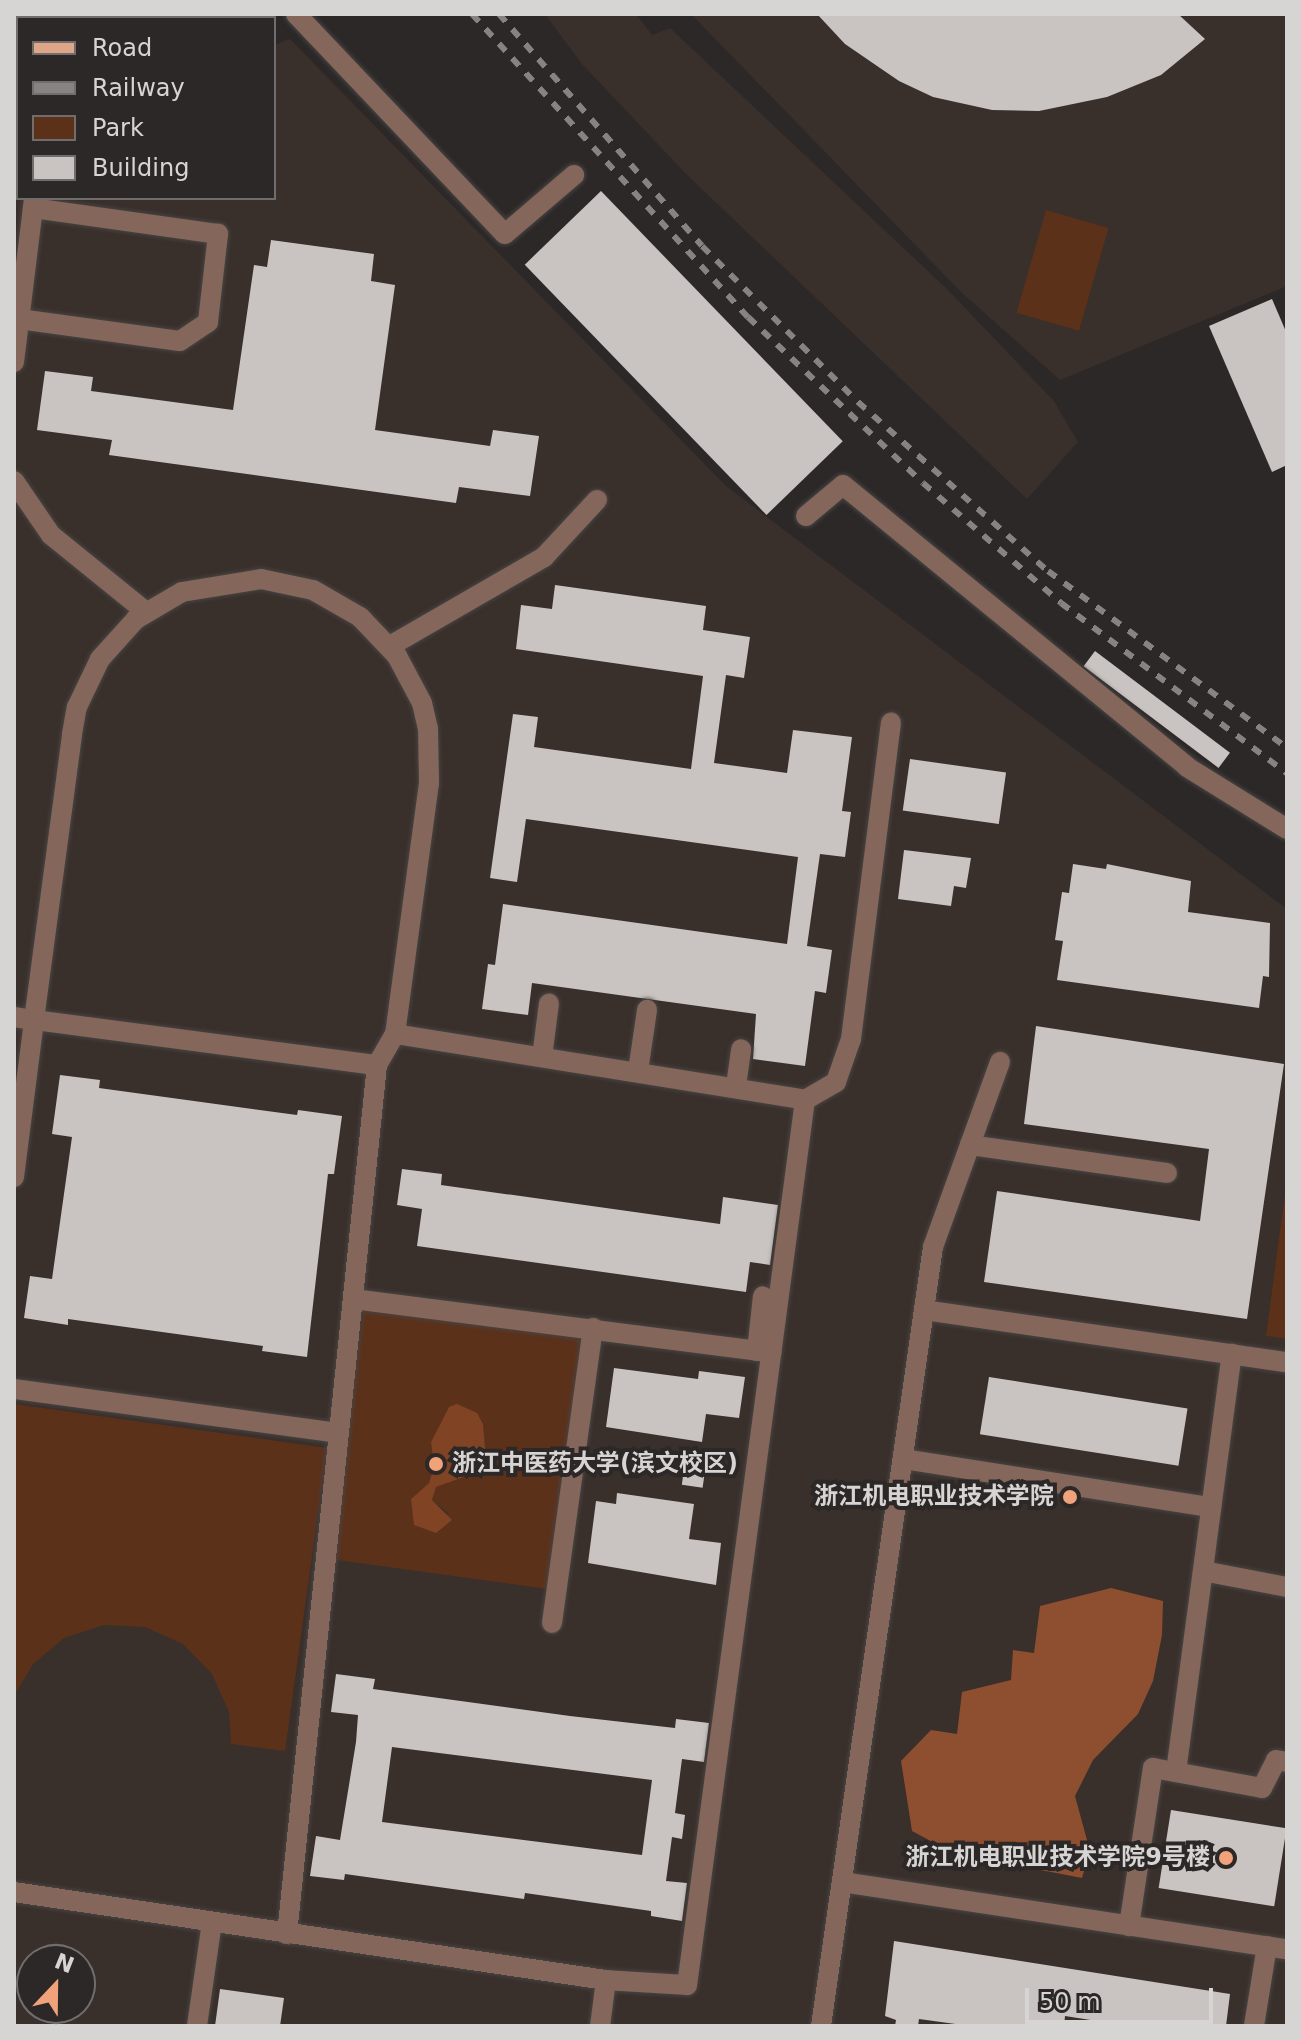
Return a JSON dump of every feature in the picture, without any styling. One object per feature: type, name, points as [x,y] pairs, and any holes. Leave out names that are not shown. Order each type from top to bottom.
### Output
[{"type":"street","points":[[296,14],[505,234],[574,175]]},
{"type":"street","points":[[14,362],[19,319],[34,203],[218,234],[208,322],[180,341],[19,319]]},
{"type":"street","points":[[14,481],[51,535],[146,612]]},
{"type":"street","points":[[806,516],[843,485],[1187,767],[1287,829]]},
{"type":"street","points":[[390,646],[544,557],[597,500]]},
{"type":"street","points":[[14,1177],[24,1018],[77,707],[100,659],[146,612],[207,584],[234,579],[287,583],[338,602],[390,646],[422,703],[430,756],[395,1034],[377,1065],[287,1934]]},
{"type":"street","points":[[395,1034],[736,1086],[805,1100],[836,1082],[851,1039],[891,723]]},
{"type":"street","points":[[542,1057],[549,1003]]},
{"type":"street","points":[[638,1071],[647,1010]]},
{"type":"street","points":[[24,1018],[377,1065]]},
{"type":"street","points":[[736,1086],[741,1049]]},
{"type":"street","points":[[821,2026],[933,1247],[1000,1062]]},
{"type":"street","points":[[14,1892],[606,1980],[687,1985],[764,1352],[805,1100]]},
{"type":"street","points":[[970,1145],[1167,1173]]},
{"type":"street","points":[[763,1296],[764,1352]]},
{"type":"street","points":[[353,1299],[764,1352]]},
{"type":"street","points":[[924,1310],[1287,1362]]},
{"type":"street","points":[[552,1623],[593,1328]]},
{"type":"street","points":[[1176,1772],[1232,1354]]},
{"type":"street","points":[[14,1389],[339,1433]]},
{"type":"street","points":[[903,1459],[1211,1507]]},
{"type":"street","points":[[1203,1571],[1287,1587]]},
{"type":"street","points":[[1129,1926],[1153,1768],[1262,1788],[1276,1760],[1287,1762]]},
{"type":"street","points":[[842,1882],[1277,1948],[1254,2026]]},
{"type":"street","points":[[197,2026],[212,1922]]},
{"type":"street","points":[[600,2026],[606,1980]]},
{"type":"shaded area","points":[[545,14],[636,14],[652,35],[670,28],[948,290],[1054,401],[1078,442],[1027,499],[687,175],[581,63]]},
{"type":"shaded area","points":[[691,14],[1287,14],[1287,286],[1060,380],[962,293]]},
{"type":"shaded area","name":"浙江中医药大学(滨文校区)","points":[[290,39],[726,486],[1287,909],[1287,2026],[14,2026],[14,185],[16,184],[16,200],[276,200],[276,44]]},
{"type":"shaded area","points":[[457,1404],[477,1413],[483,1424],[486,1459],[472,1474],[436,1487],[432,1500],[452,1520],[436,1533],[414,1525],[411,1499],[429,1483],[434,1466],[431,1442],[449,1407]]},
{"type":"shaded area","points":[[1111,1588],[1163,1601],[1162,1635],[1153,1681],[1138,1714],[1093,1760],[1075,1796],[1090,1851],[1082,1878],[953,1853],[912,1831],[901,1761],[931,1730],[957,1734],[962,1692],[1011,1680],[1013,1650],[1034,1653],[1040,1606]]},
{"type":"green space","points":[[1046,210],[1108,228],[1079,331],[1017,313]]},
{"type":"green space","points":[[1287,1179],[1287,1339],[1266,1336]]},
{"type":"green space","points":[[364,1307],[583,1338],[548,1589],[330,1559]],"holes":[[[449,1407],[483,1424],[485,1453],[460,1477],[436,1487],[432,1500],[450,1515],[411,1499],[429,1483],[434,1466],[431,1442]]]},
{"type":"green space","points":[[14,1404],[327,1448],[285,1751],[231,1744],[229,1712],[212,1674],[183,1644],[145,1627],[104,1625],[64,1638],[33,1664],[14,1696]]},
{"type":"building","points":[[817,14],[1178,14],[1205,39],[1161,75],[1107,97],[1039,111],[992,110],[933,97],[899,81],[845,44]]},
{"type":"building","points":[[601,191],[843,441],[766,515],[525,265]]},
{"type":"building","points":[[271,240],[374,254],[371,281],[395,285],[375,430],[490,446],[493,430],[539,436],[530,496],[459,487],[456,503],[109,455],[112,440],[37,430],[45,371],[93,377],[91,391],[233,410],[254,265],[267,267]]},
{"type":"building","points":[[1272,299],[1287,334],[1287,465],[1272,472],[1209,326]]},
{"type":"building","points":[[555,585],[706,606],[703,630],[750,637],[744,678],[726,675],[714,763],[787,773],[793,730],[852,737],[842,811],[851,812],[845,857],[820,854],[807,946],[832,950],[826,993],[815,991],[805,1066],[753,1059],[756,1014],[532,983],[528,1015],[482,1009],[488,964],[495,965],[503,904],[787,944],[798,857],[526,819],[517,882],[490,878],[513,714],[538,717],[534,747],[691,769],[703,676],[516,649],[521,605],[552,609]]},
{"type":"building","points":[[1095,651],[1230,753],[1219,768],[1084,666]]},
{"type":"building","points":[[910,759],[1006,772],[999,824],[903,810]]},
{"type":"building","points":[[904,850],[971,858],[966,888],[954,886],[951,906],[898,899]]},
{"type":"building","points":[[1073,864],[1106,869],[1107,864],[1191,881],[1188,912],[1270,923],[1269,977],[1263,976],[1259,1008],[1057,980],[1063,941],[1055,940],[1062,892],[1069,893]]},
{"type":"building","points":[[1036,1026],[1284,1064],[1247,1319],[984,1282],[997,1191],[1200,1221],[1209,1149],[1024,1124]]},
{"type":"building","points":[[60,1075],[100,1080],[99,1088],[297,1115],[298,1110],[342,1116],[334,1174],[328,1174],[307,1357],[262,1351],[263,1346],[68,1319],[68,1325],[24,1318],[30,1276],[52,1279],[72,1137],[52,1134]]},
{"type":"building","points":[[402,1169],[442,1174],[441,1185],[720,1224],[723,1197],[778,1205],[770,1265],[750,1262],[746,1292],[417,1246],[422,1209],[397,1205]]},
{"type":"building","points":[[614,1368],[698,1379],[699,1371],[745,1377],[739,1418],[706,1414],[702,1442],[606,1427]]},
{"type":"building","points":[[989,1377],[1188,1408],[1178,1466],[980,1434]]},
{"type":"building","points":[[686,1455],[707,1458],[703,1488],[682,1485]]},
{"type":"building","points":[[617,1493],[694,1504],[689,1539],[721,1543],[716,1585],[588,1563],[596,1501],[616,1504]]},
{"type":"building","points":[[336,1674],[375,1679],[373,1689],[570,1716],[675,1728],[676,1719],[709,1723],[704,1762],[682,1759],[675,1813],[685,1815],[682,1839],[672,1837],[666,1881],[687,1883],[682,1921],[651,1916],[651,1911],[525,1893],[524,1899],[345,1874],[344,1880],[310,1876],[316,1836],[340,1840],[356,1742],[358,1715],[331,1712]],"holes":[[[392,1747],[652,1780],[642,1855],[382,1822]]]},
{"type":"building","name":"浙江机电职业技术学院9号楼","points":[[1171,1810],[1287,1828],[1274,1906],[1159,1888]]},
{"type":"building","points":[[894,1941],[1230,1994],[1226,2026],[1129,2026],[1065,2016],[1064,2026],[970,2026],[919,2019],[918,2026],[895,2026],[896,2020],[885,2016]]},
{"type":"building","points":[[220,1989],[284,1998],[280,2026],[215,2026]]},
{"type":"railway","points":[[472,14],[748,317],[923,483],[1061,603],[1287,773]]},
{"type":"railway","points":[[499,14],[702,246],[858,402],[1048,571],[1287,748]]},
{"type":"place","name":"浙江中医药大学(滨文校区)","points":[[436,1464]]},
{"type":"place","name":"浙江机电职业技术学院","points":[[1070,1497]]},
{"type":"place","name":"浙江机电职业技术学院9号楼","points":[[1226,1858]]}]
